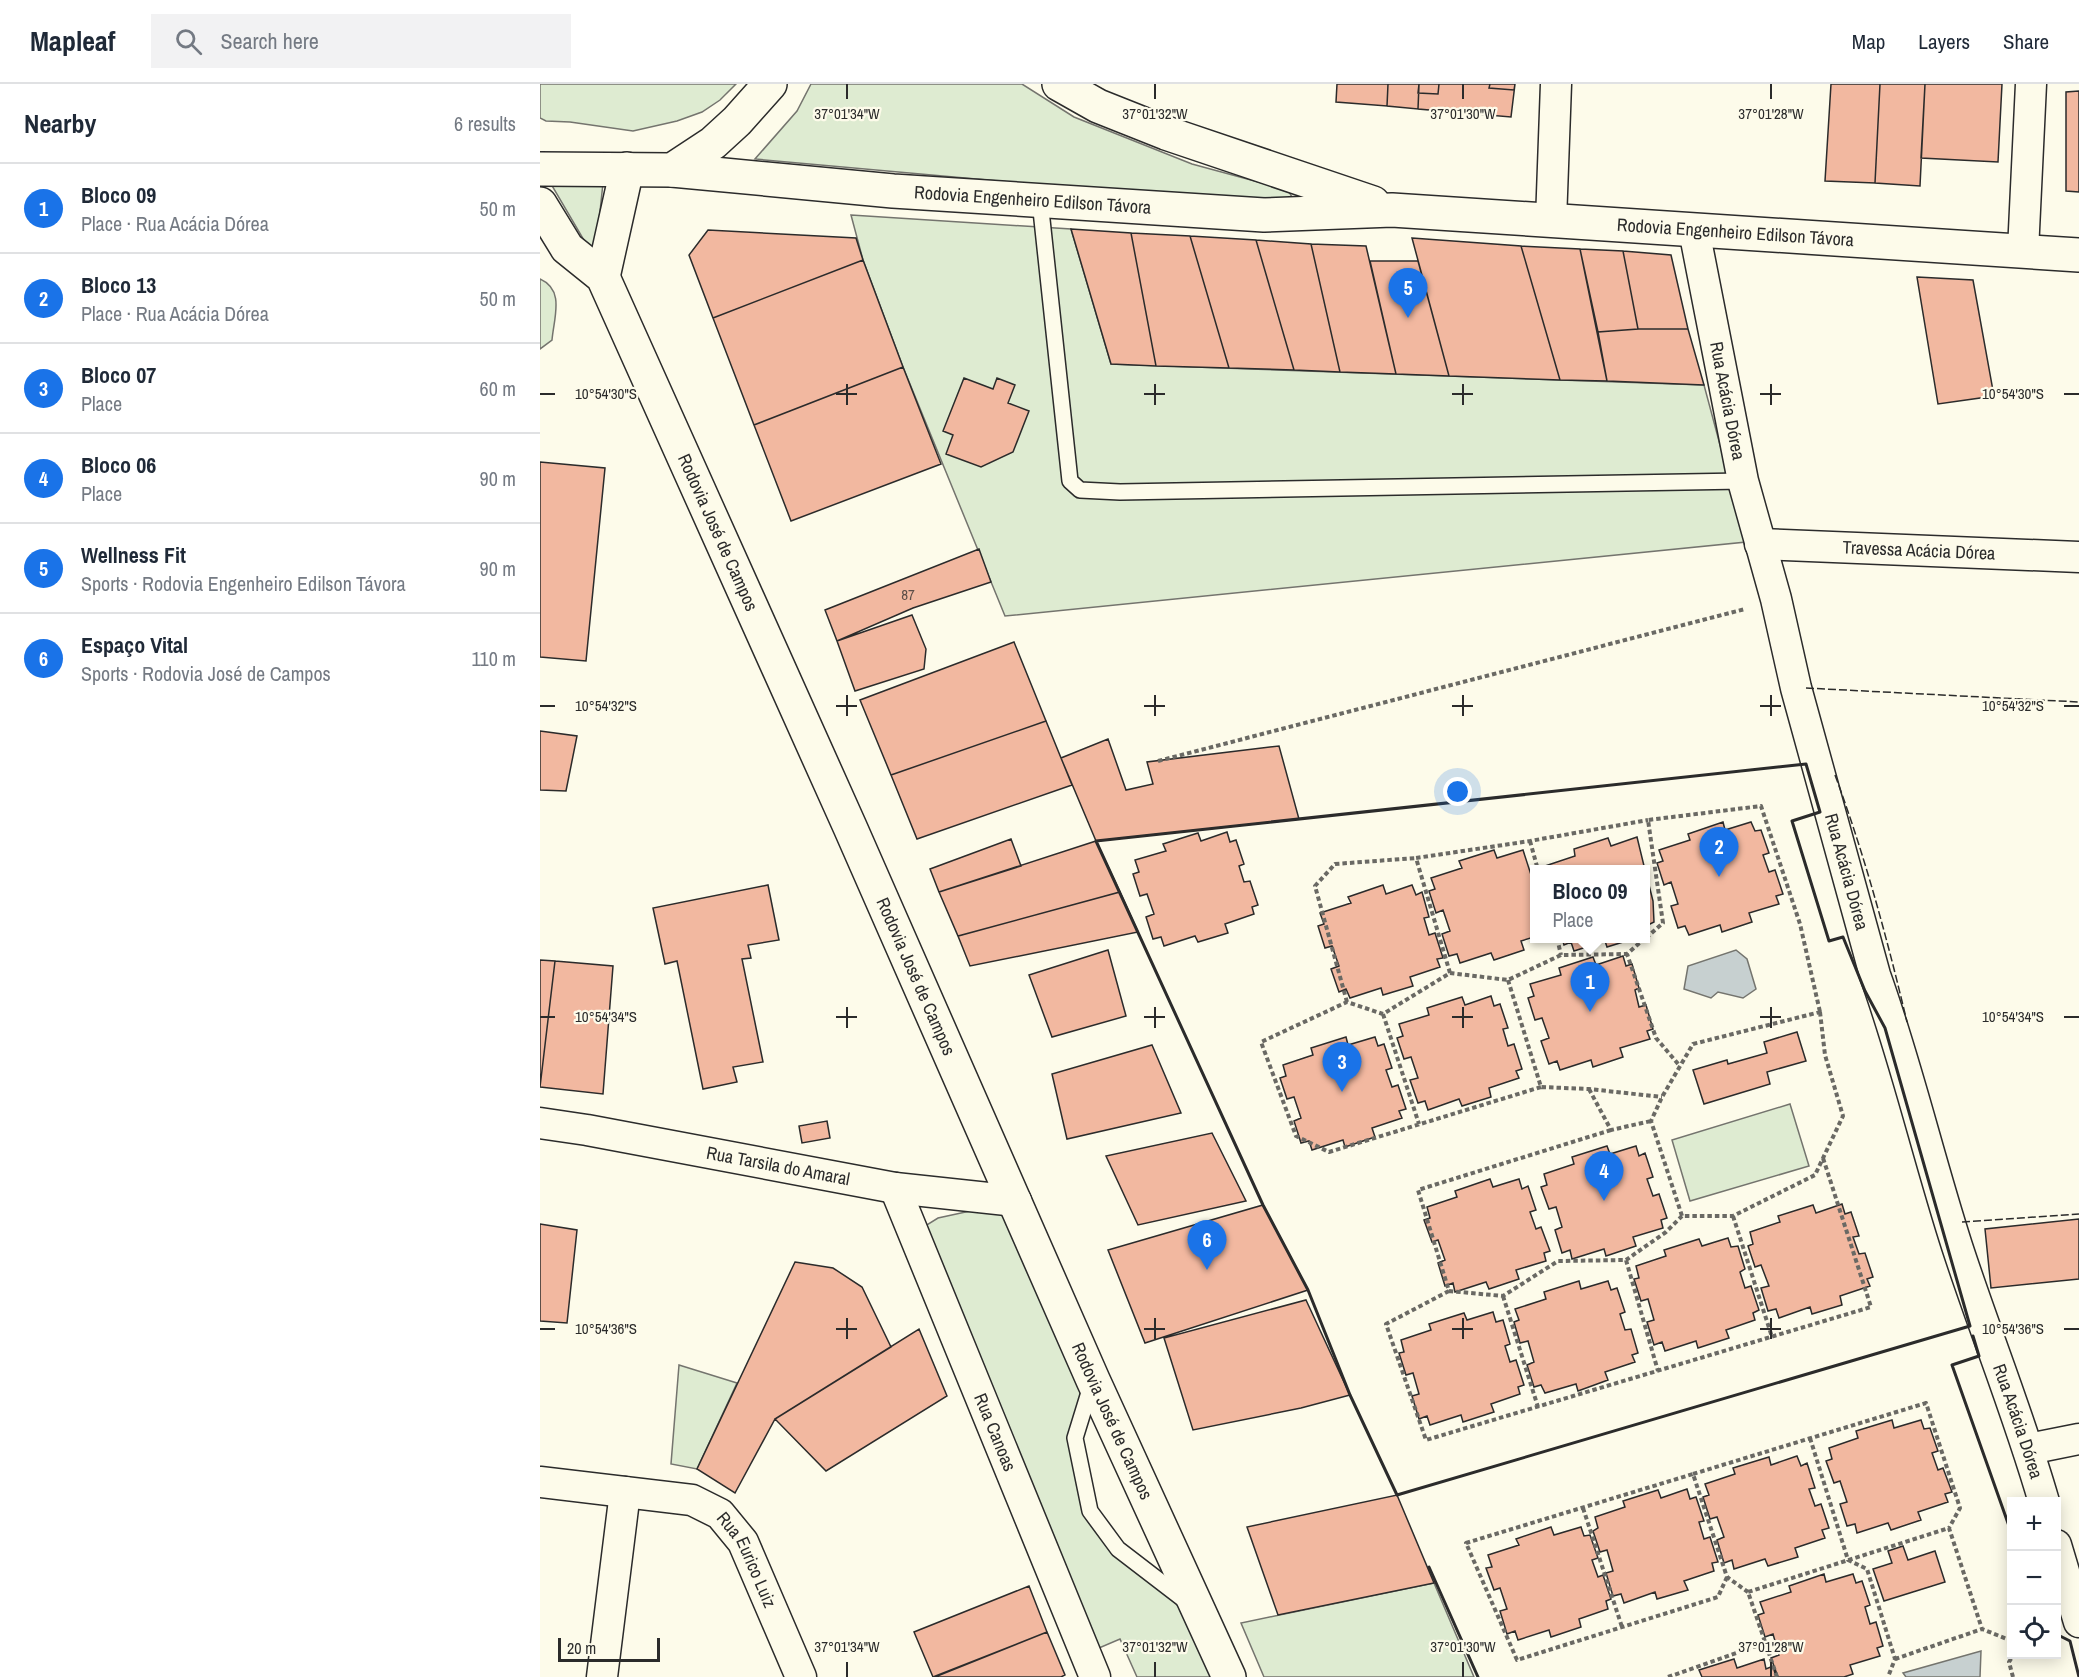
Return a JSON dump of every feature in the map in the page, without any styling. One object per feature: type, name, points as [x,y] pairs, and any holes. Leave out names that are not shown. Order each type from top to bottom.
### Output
[{"type":"main road","points":[[672,170],[713,142],[770,84]]},
{"type":"main road","name":"Rodovia Engenheiro Edilson Távora","points":[[1059,84],[1098,106],[1166,133],[1392,210]]},
{"type":"main road","name":"Rodovia Engenheiro Edilson Távora","points":[[540,169],[672,170],[893,191],[1264,215],[1392,210],[2079,255]]},
{"type":"main road","points":[[603,277],[627,170]]},
{"type":"main road","name":"Rodovia José de Campos","points":[[540,204],[567,248],[603,277],[1094,1380],[1229,1677]]},
{"type":"street","points":[[1551,220],[1556,84]]},
{"type":"street","points":[[2022,251],[2031,84]]},
{"type":"street","name":"Rua Acácia Dórea","points":[[1694,230],[1743,481],[1776,598],[1796,688],[1875,975],[1891,1018],[1957,1246],[2029,1449],[2043,1497]]},
{"type":"street","name":"Travessa Acácia Dórea","points":[[1760,544],[2079,557]]},
{"type":"street","name":"Rua Tarsila do Amaral","points":[[540,1123],[895,1188],[1016,1202]]},
{"type":"street","name":"Rua Canoas","points":[[895,1188],[1095,1677]]},
{"type":"street","points":[[2029,1449],[2079,1439]]},
{"type":"street","name":"Rua Eurico Luiz","points":[[540,1482],[692,1500],[720,1514],[743,1542],[801,1677]]},
{"type":"street","points":[[602,1677],[625,1492]]},
{"type":"street","points":[[2058,1551],[2079,1622]]},
{"type":"lane","points":[[1040,201],[1070,481],[1080,490],[1132,492],[1743,481]]},
{"type":"lane","points":[[1094,1380],[1075,1438],[1090,1510],[1118,1549],[1200,1613]]},
{"type":"path","points":[[1158,761],[1752,607]]},
{"type":"path","points":[[1347,1002],[1315,886],[1335,864],[1416,858],[1648,820],[1761,806],[1800,924],[1820,1012],[1825,1054],[1844,1116],[1823,1158],[1815,1175],[1733,1215],[1682,1216],[1666,1232],[1626,1260],[1558,1261],[1503,1296],[1449,1291],[1386,1324],[1426,1440],[1871,1308],[1823,1158]]},
{"type":"path","points":[[1648,820],[1663,923],[1650,934]]},
{"type":"path","points":[[1530,841],[1537,865]]},
{"type":"path","points":[[1416,858],[1450,973]]},
{"type":"path","points":[[1558,943],[1561,955]]},
{"type":"path","points":[[1639,943],[1627,954],[1561,955],[1508,980],[1450,973],[1383,1014],[1347,1002],[1261,1042],[1296,1136],[1329,1152],[1541,1086],[1662,1097]]},
{"type":"path","points":[[1627,954],[1656,1038],[1679,1065]]},
{"type":"path","points":[[1508,980],[1541,1086]]},
{"type":"path","points":[[1682,1216],[1651,1121],[1679,1065],[1693,1044],[1820,1012]]},
{"type":"path","points":[[1383,1014],[1419,1124]]},
{"type":"path","points":[[1589,1089],[1611,1130]]},
{"type":"path","points":[[1449,1291],[1418,1190],[1611,1130],[1651,1121]]},
{"type":"path","points":[[1733,1215],[1772,1337]]},
{"type":"path","points":[[1626,1260],[1658,1371]]},
{"type":"path","points":[[1503,1296],[1538,1407]]},
{"type":"path","points":[[1726,1577],[1718,1597],[1517,1660],[1466,1543],[1926,1403],[1960,1508],[1949,1528],[1748,1592]]},
{"type":"path","points":[[1810,1438],[1848,1560],[1867,1569],[1895,1659],[1888,1677]]},
{"type":"path","points":[[1693,1473],[1726,1577],[1748,1592],[1777,1677]]},
{"type":"path","points":[[1583,1508],[1622,1627]]},
{"type":"path","points":[[1949,1528],[1982,1629]]},
{"type":"path","points":[[1895,1659],[1982,1629],[2007,1639]]},
{"type":"path","points":[[1668,1677],[1765,1643]]},
{"type":"path","points":[[2011,1659],[2009,1662],[2013,1677]]},
{"type":"green space","points":[[540,84],[736,84],[720,100],[702,112],[677,121],[633,131],[546,121],[540,118]]},
{"type":"green space","points":[[811,84],[1022,84],[1074,117],[1192,164],[1288,190],[1294,201],[1284,207],[755,159],[797,111]]},
{"type":"green space","points":[[603,183],[595,259],[551,184]]},
{"type":"green space","points":[[851,215],[1071,229],[1111,364],[1704,385],[1746,542],[1005,616],[903,367],[863,260]]},
{"type":"green space","points":[[540,279],[553,290],[556,313],[552,340],[540,349]]},
{"type":"green space","points":[[1790,1104],[1809,1166],[1690,1201],[1672,1140]]},
{"type":"green space","points":[[1016,1201],[1093,1380],[1075,1438],[1090,1511],[1118,1549],[1200,1613],[1230,1677],[1137,1677],[1120,1639],[1085,1654],[925,1226],[938,1218]]},
{"type":"green space","points":[[679,1365],[737,1383],[697,1469],[671,1464]]},
{"type":"green space","points":[[1434,1583],[1474,1677],[1264,1677],[1241,1623]]},
{"type":"shaded area","points":[[1736,950],[1747,959],[1756,989],[1743,998],[1718,992],[1711,998],[1684,989],[1688,966]]},
{"type":"shaded area","points":[[1981,1651],[1980,1677],[1906,1677],[1903,1673]]},
{"type":"building","points":[[1337,84],[1388,84],[1387,106],[1336,102]]},
{"type":"building","points":[[1388,84],[1419,84],[1418,109],[1387,106]]},
{"type":"building","points":[[1419,84],[1515,84],[1511,117],[1418,109]]},
{"type":"building","points":[[1419,84],[1439,84],[1438,94],[1418,93]]},
{"type":"building","points":[[1490,84],[1515,84],[1514,90],[1489,88]]},
{"type":"building","points":[[1831,84],[1880,84],[1875,183],[1825,181]]},
{"type":"building","points":[[1880,84],[1925,84],[1920,186],[1875,183]]},
{"type":"building","points":[[1925,84],[2002,84],[1998,162],[1921,158]]},
{"type":"building","points":[[2079,91],[2079,192],[2066,191],[2066,92]]},
{"type":"building","points":[[1071,229],[1131,233],[1156,366],[1111,364]]},
{"type":"building","points":[[708,230],[856,238],[863,260],[713,318],[689,255]]},
{"type":"building","points":[[1131,233],[1190,236],[1229,368],[1156,366]]},
{"type":"building","points":[[1190,236],[1256,240],[1294,370],[1229,368]]},
{"type":"building","points":[[1412,238],[1521,246],[1560,380],[1449,376]]},
{"type":"building","points":[[1256,240],[1311,244],[1340,372],[1294,370]]},
{"type":"building","points":[[1311,244],[1366,246],[1396,374],[1340,372]]},
{"type":"building","points":[[1521,246],[1580,249],[1607,381],[1560,380]]},
{"type":"building","points":[[1580,249],[1623,251],[1638,329],[1598,332]]},
{"type":"building","points":[[1623,251],[1671,255],[1688,329],[1638,329]]},
{"type":"building","points":[[863,260],[903,367],[754,425],[713,318]]},
{"type":"building","points":[[1370,261],[1418,261],[1449,376],[1396,374]]},
{"type":"building","points":[[1917,277],[1973,280],[1994,396],[1938,404]]},
{"type":"building","points":[[1688,329],[1704,385],[1607,381],[1598,332]]},
{"type":"building","points":[[903,367],[941,464],[791,521],[754,425]]},
{"type":"building","points":[[964,378],[993,389],[997,378],[1015,385],[1008,403],[1029,411],[1013,452],[981,467],[946,454],[953,435],[943,431]]},
{"type":"building","points":[[540,462],[605,468],[586,661],[540,657]]},
{"type":"building","points":[[979,549],[991,582],[913,608],[837,641],[825,610]]},
{"type":"building","points":[[912,615],[926,649],[924,669],[855,691],[837,641]]},
{"type":"building","points":[[1014,642],[1046,721],[891,775],[860,700]]},
{"type":"building","points":[[1046,721],[1072,785],[917,839],[891,775]]},
{"type":"building","points":[[540,731],[577,736],[566,791],[540,790]]},
{"type":"building","points":[[1108,739],[1126,790],[1153,784],[1147,762],[1279,746],[1299,819],[1096,841],[1061,758]]},
{"type":"building","points":[[1723,822],[1725,830],[1751,822],[1755,831],[1761,830],[1769,853],[1763,855],[1769,872],[1775,870],[1783,894],[1776,896],[1779,904],[1749,913],[1752,922],[1722,932],[1720,925],[1689,935],[1685,926],[1678,928],[1671,906],[1678,904],[1671,882],[1664,885],[1657,863],[1663,861],[1659,850],[1690,840],[1688,834]]},
{"type":"building","points":[[1227,832],[1230,842],[1236,840],[1244,864],[1239,866],[1244,882],[1250,881],[1258,905],[1252,907],[1254,914],[1225,924],[1228,933],[1198,942],[1195,936],[1164,946],[1161,937],[1153,939],[1146,917],[1154,914],[1147,894],[1140,896],[1133,874],[1139,872],[1135,860],[1166,851],[1163,844],[1198,833],[1201,841]]},
{"type":"building","points":[[1637,837],[1644,865],[1548,865],[1575,856],[1574,849],[1608,838],[1611,846]]},
{"type":"building","points":[[1011,839],[1021,866],[939,892],[930,869]]},
{"type":"building","points":[[1096,841],[1120,892],[958,936],[939,892]]},
{"type":"building","points":[[1494,850],[1497,858],[1523,850],[1530,872],[1530,938],[1521,941],[1524,950],[1494,960],[1491,953],[1460,963],[1457,954],[1449,956],[1442,934],[1450,931],[1443,910],[1436,913],[1429,891],[1435,889],[1431,878],[1462,868],[1459,861]]},
{"type":"building","points":[[768,885],[779,940],[748,945],[751,958],[742,959],[763,1062],[733,1067],[737,1082],[703,1089],[677,961],[665,964],[653,908]]},
{"type":"building","points":[[1383,885],[1386,894],[1412,885],[1416,895],[1422,892],[1429,917],[1424,918],[1429,935],[1435,933],[1443,958],[1437,959],[1440,967],[1410,977],[1413,986],[1383,995],[1381,988],[1350,998],[1346,989],[1339,992],[1331,969],[1339,966],[1332,946],[1325,948],[1318,926],[1324,924],[1320,913],[1351,903],[1348,897]]},
{"type":"building","points":[[1650,889],[1653,901],[1654,922],[1650,924]]},
{"type":"building","points":[[1120,892],[1138,932],[970,966],[958,936]]},
{"type":"building","points":[[1571,943],[1599,943],[1574,951]]},
{"type":"building","points":[[1606,943],[1620,943],[1607,947]]},
{"type":"building","points":[[1108,950],[1126,1016],[1052,1037],[1029,975]]},
{"type":"building","points":[[1623,956],[1626,966],[1632,964],[1639,988],[1635,990],[1639,1007],[1646,1005],[1653,1029],[1647,1031],[1650,1039],[1620,1048],[1623,1057],[1593,1067],[1591,1060],[1560,1070],[1557,1061],[1549,1064],[1541,1041],[1549,1038],[1542,1018],[1535,1020],[1528,998],[1534,996],[1530,984],[1561,975],[1559,968],[1593,957],[1596,965]]},
{"type":"building","points":[[540,960],[555,961],[540,1087]]},
{"type":"building","points":[[555,961],[613,966],[603,1094],[540,1087]]},
{"type":"building","points":[[1491,996],[1494,1006],[1500,1004],[1508,1028],[1503,1029],[1508,1046],[1514,1044],[1522,1069],[1516,1071],[1519,1078],[1489,1088],[1491,1097],[1462,1106],[1459,1099],[1428,1110],[1425,1101],[1418,1103],[1410,1080],[1418,1078],[1411,1057],[1404,1059],[1397,1038],[1403,1036],[1399,1024],[1429,1015],[1427,1008],[1462,997],[1465,1005]]},
{"type":"building","points":[[1797,1032],[1806,1061],[1767,1072],[1770,1084],[1704,1104],[1693,1070],[1727,1060],[1728,1064],[1767,1053],[1764,1042]]},
{"type":"building","points":[[1346,1037],[1348,1045],[1375,1037],[1378,1046],[1384,1044],[1392,1068],[1386,1070],[1392,1087],[1398,1085],[1406,1109],[1399,1111],[1402,1118],[1372,1128],[1375,1137],[1345,1147],[1343,1140],[1312,1150],[1309,1141],[1301,1143],[1294,1121],[1301,1118],[1294,1097],[1287,1099],[1280,1078],[1286,1076],[1283,1065],[1313,1055],[1311,1048]]},
{"type":"building","points":[[1152,1045],[1181,1113],[1067,1139],[1052,1074]]},
{"type":"building","points":[[827,1121],[830,1138],[802,1143],[799,1126]]},
{"type":"building","points":[[1212,1133],[1246,1201],[1138,1225],[1106,1156]]},
{"type":"building","points":[[1607,1146],[1610,1154],[1636,1146],[1639,1156],[1645,1153],[1653,1177],[1647,1179],[1653,1196],[1659,1194],[1667,1218],[1661,1220],[1663,1228],[1633,1237],[1636,1246],[1606,1256],[1604,1249],[1572,1259],[1570,1250],[1562,1253],[1555,1230],[1562,1227],[1556,1207],[1549,1209],[1541,1187],[1547,1185],[1544,1174],[1574,1164],[1572,1157]]},
{"type":"building","points":[[1490,1179],[1493,1187],[1519,1179],[1522,1189],[1528,1186],[1536,1210],[1530,1212],[1536,1229],[1541,1227],[1550,1251],[1544,1253],[1546,1261],[1516,1270],[1519,1279],[1489,1289],[1486,1282],[1455,1292],[1453,1283],[1445,1286],[1438,1263],[1445,1260],[1438,1240],[1432,1242],[1424,1220],[1430,1218],[1427,1207],[1457,1197],[1455,1191]]},
{"type":"building","points":[[1842,1204],[1845,1214],[1851,1212],[1859,1236],[1853,1237],[1859,1254],[1865,1253],[1873,1277],[1867,1279],[1870,1286],[1840,1296],[1842,1305],[1812,1314],[1810,1307],[1779,1318],[1776,1309],[1768,1311],[1761,1288],[1769,1286],[1761,1265],[1755,1267],[1748,1246],[1753,1244],[1750,1232],[1780,1222],[1778,1216],[1813,1205],[1816,1213]]},
{"type":"building","points":[[1263,1205],[1308,1290],[1145,1343],[1108,1250]]},
{"type":"building","points":[[2079,1219],[2079,1279],[1991,1288],[1985,1229]]},
{"type":"building","points":[[540,1224],[577,1230],[567,1323],[540,1321]]},
{"type":"building","points":[[1728,1238],[1731,1247],[1738,1246],[1745,1269],[1740,1272],[1745,1288],[1751,1286],[1759,1310],[1753,1313],[1755,1320],[1726,1330],[1729,1338],[1698,1348],[1696,1341],[1665,1351],[1662,1342],[1654,1345],[1647,1322],[1654,1320],[1648,1299],[1641,1301],[1634,1279],[1639,1278],[1636,1266],[1666,1256],[1664,1250],[1699,1239],[1702,1246]]},
{"type":"building","points":[[795,1262],[833,1268],[862,1287],[891,1347],[775,1419],[735,1493],[697,1469]]},
{"type":"building","points":[[1579,1281],[1581,1289],[1608,1281],[1611,1290],[1617,1288],[1625,1312],[1620,1314],[1625,1330],[1631,1329],[1638,1353],[1632,1355],[1635,1362],[1605,1372],[1608,1380],[1578,1391],[1576,1384],[1545,1393],[1541,1385],[1534,1387],[1527,1365],[1534,1362],[1528,1341],[1520,1343],[1514,1322],[1519,1320],[1515,1309],[1546,1299],[1544,1292]]},
{"type":"building","points":[[1306,1300],[1350,1395],[1301,1408],[1193,1430],[1164,1338]]},
{"type":"building","points":[[1493,1312],[1496,1322],[1503,1320],[1510,1344],[1505,1346],[1510,1362],[1516,1360],[1524,1385],[1518,1387],[1520,1394],[1491,1404],[1494,1412],[1463,1422],[1461,1415],[1430,1425],[1427,1416],[1419,1419],[1412,1396],[1419,1394],[1413,1373],[1406,1375],[1399,1353],[1404,1352],[1401,1340],[1431,1330],[1429,1324],[1464,1313],[1467,1320]]},
{"type":"building","points":[[919,1329],[947,1396],[826,1471],[775,1419]]},
{"type":"building","points":[[1892,1420],[1894,1428],[1921,1420],[1924,1429],[1930,1428],[1938,1451],[1932,1453],[1938,1470],[1943,1468],[1952,1492],[1945,1494],[1948,1502],[1918,1512],[1921,1520],[1891,1530],[1888,1523],[1857,1533],[1855,1524],[1847,1526],[1840,1504],[1847,1502],[1840,1481],[1834,1483],[1826,1461],[1832,1459],[1829,1448],[1858,1438],[1856,1431]]},
{"type":"building","points":[[1797,1456],[1801,1466],[1807,1463],[1815,1488],[1809,1489],[1815,1506],[1821,1504],[1829,1528],[1822,1530],[1825,1538],[1795,1548],[1798,1557],[1768,1566],[1765,1559],[1734,1569],[1732,1560],[1724,1563],[1717,1540],[1724,1537],[1717,1517],[1710,1519],[1703,1497],[1709,1495],[1705,1484],[1735,1474],[1733,1468],[1769,1457],[1771,1465]]},
{"type":"building","points":[[1687,1489],[1690,1499],[1696,1497],[1704,1521],[1699,1522],[1704,1539],[1710,1537],[1718,1562],[1712,1563],[1714,1571],[1684,1581],[1688,1590],[1657,1599],[1655,1592],[1624,1603],[1621,1594],[1613,1596],[1606,1573],[1613,1571],[1607,1550],[1600,1552],[1593,1531],[1598,1528],[1595,1517],[1625,1507],[1623,1501],[1658,1490],[1661,1498]]},
{"type":"building","points":[[1397,1495],[1434,1583],[1278,1615],[1247,1527]]},
{"type":"building","points":[[1551,1527],[1554,1535],[1581,1527],[1584,1536],[1590,1535],[1598,1558],[1592,1560],[1598,1577],[1603,1575],[1611,1599],[1606,1601],[1608,1609],[1579,1619],[1581,1627],[1551,1637],[1549,1630],[1518,1640],[1515,1631],[1507,1634],[1500,1611],[1507,1609],[1500,1588],[1494,1590],[1486,1568],[1492,1567],[1488,1555],[1519,1545],[1516,1539]]},
{"type":"building","points":[[1903,1546],[1908,1560],[1935,1551],[1945,1582],[1884,1601],[1873,1569],[1892,1563],[1888,1551]]},
{"type":"building","points":[[1824,1574],[1826,1582],[1853,1574],[1856,1583],[1862,1581],[1870,1605],[1865,1607],[1870,1624],[1876,1622],[1883,1646],[1877,1648],[1880,1656],[1850,1665],[1853,1674],[1844,1677],[1778,1677],[1771,1658],[1779,1655],[1773,1634],[1765,1637],[1758,1615],[1764,1613],[1760,1602],[1791,1592],[1789,1586]]},
{"type":"building","points":[[1029,1586],[1047,1632],[933,1677],[914,1632]]},
{"type":"building","points":[[1047,1632],[1065,1675],[1061,1677],[935,1677]]},
{"type":"building","points":[[1734,1659],[1737,1668],[1764,1659],[1766,1669],[1773,1666],[1776,1677],[1702,1677],[1699,1670]]},
{"type":"fence","points":[[1806,688],[2079,702]]},
{"type":"fence","points":[[1835,775],[1875,897],[1907,1022]]},
{"type":"fence","points":[[1962,1222],[2079,1214]]},
{"type":"wall","points":[[1806,764],[1820,812],[1792,821],[1829,941],[1843,937],[1865,991],[1885,1028],[1970,1326],[1397,1495],[1350,1395],[1308,1290],[1263,1205],[1096,841],[1806,764]]},
{"type":"wall","points":[[1973,1336],[1979,1356],[1952,1365],[2007,1520]]},
{"type":"wall","points":[[1429,1567],[1478,1677]]},
{"type":"wall","points":[[2061,1636],[2070,1641],[2079,1677]]},
{"type":"place","name":"Wellness Fit","points":[[1408,318]]},
{"type":"place","name":"Bloco 13","points":[[1719,877]]},
{"type":"place","name":"Bloco 09","points":[[1590,1012]]},
{"type":"place","name":"Bloco 07","points":[[1342,1092]]},
{"type":"place","name":"Bloco 06","points":[[1604,1201]]},
{"type":"place","name":"Espaço Vital","points":[[1207,1270]]}]
